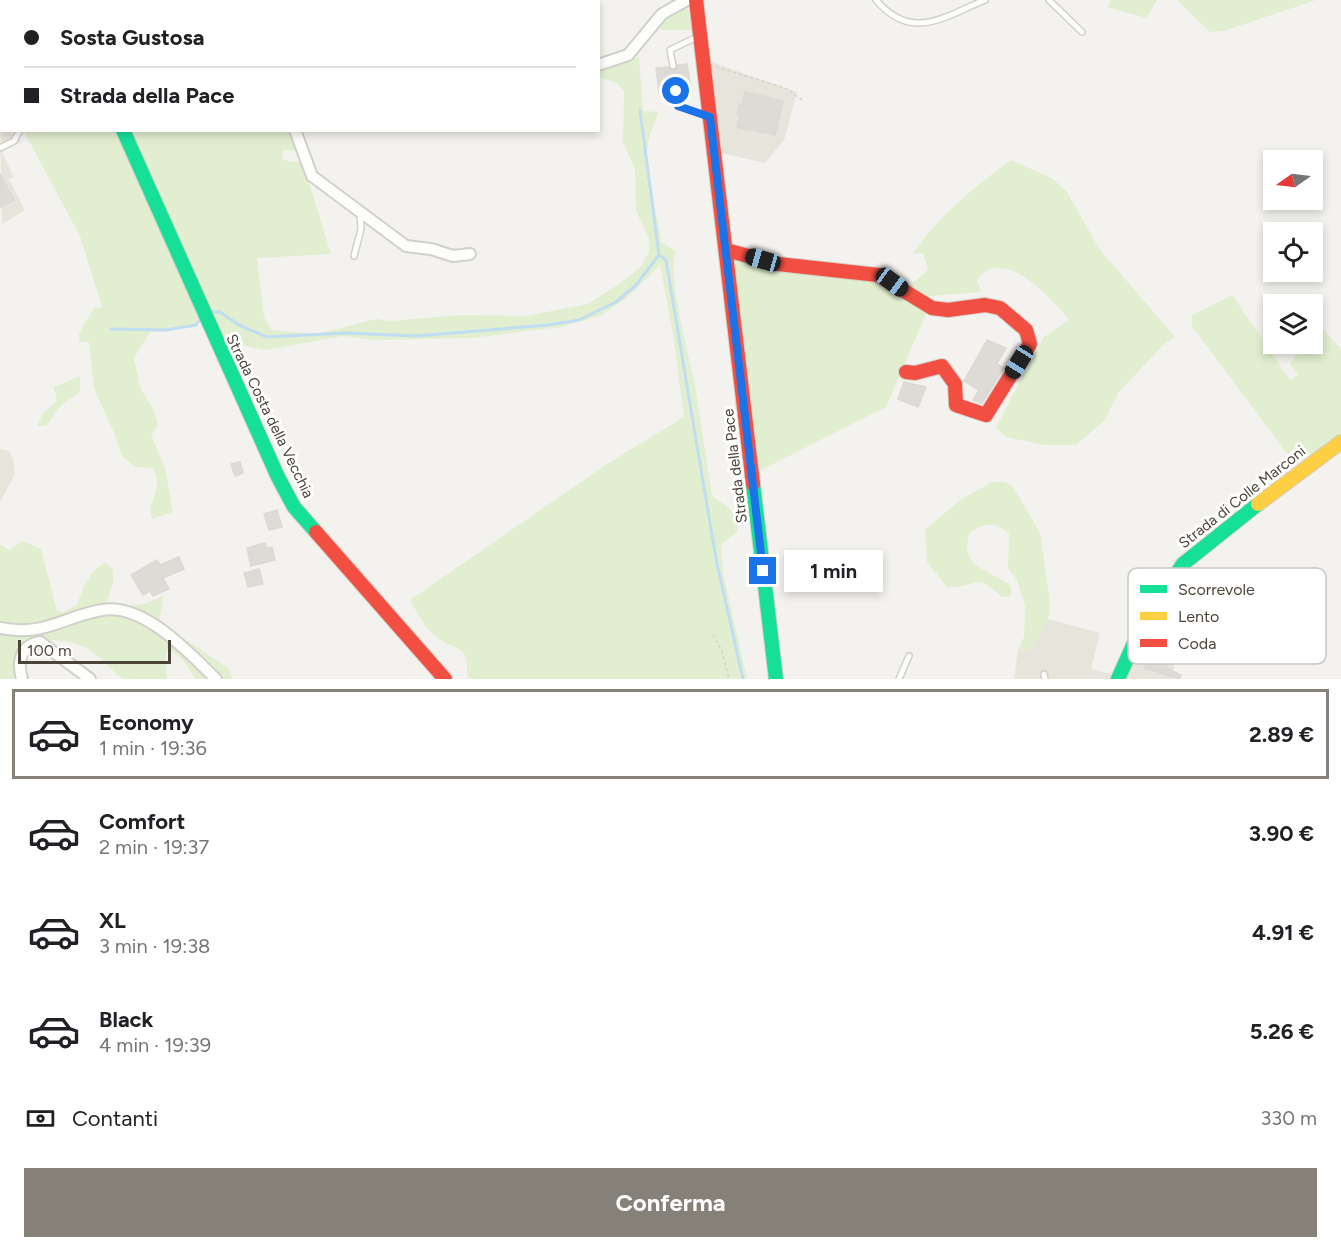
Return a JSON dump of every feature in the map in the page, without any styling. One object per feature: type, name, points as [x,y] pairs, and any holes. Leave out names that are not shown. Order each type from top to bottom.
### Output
[{"type":"street","name":"Strada della Pace","points":[[697,1],[776,679]]},
{"type":"street","points":[[600,64],[628,55],[662,14],[697,1]]},
{"type":"street","name":"Strada Costa della Vecchia","points":[[124,132],[278,477],[294,507],[444,679]]},
{"type":"street","points":[[295,132],[312,176],[406,246],[431,249],[453,256],[470,254]]},
{"type":"street","points":[[726,250],[778,264],[878,274],[922,304],[933,308],[948,310],[986,305],[1000,308],[1020,323],[1030,338],[1030,344],[986,415],[956,405],[957,389],[951,373],[942,366],[928,367],[915,374],[906,372]]},
{"type":"street","name":"Strada di Colle Marconi","points":[[1182,568],[1189,559],[1238,518],[1341,442]]},
{"type":"street","points":[[1,631],[36,630],[104,609],[121,610],[157,628],[216,679]]},
{"type":"street","points":[[22,679],[19,662],[22,652],[28,646],[40,642],[90,679]]},
{"type":"street","name":"Strada di Colle Marconi","points":[[1118,679],[1128,657]]},
{"type":"lane","points":[[876,0],[896,19],[922,25],[985,0]]},
{"type":"lane","points":[[1049,0],[1082,32]]},
{"type":"lane","points":[[673,66],[670,50],[701,35]]},
{"type":"lane","points":[[676,91],[678,106],[710,117]]},
{"type":"lane","points":[[0,148],[14,141],[19,132]]},
{"type":"lane","points":[[354,256],[360,229],[360,213]]},
{"type":"lane","points":[[899,679],[909,656]]},
{"type":"path","points":[[704,63],[784,88],[802,100]]},
{"type":"path","points":[[713,635],[722,651],[729,679]]},
{"type":"shaded area","points":[[709,61],[797,92],[784,140],[765,163],[722,153]]},
{"type":"shaded area","points":[[0,132],[10,132],[21,142],[2,152],[14,177],[9,179],[25,210],[2,224]]},
{"type":"shaded area","points":[[0,449],[9,451],[13,459],[15,474],[0,502]]},
{"type":"shaded area","points":[[1048,619],[1100,633],[1091,669],[1114,675],[1113,679],[1014,679],[1018,649],[1024,651],[1031,649]]},
{"type":"shaded area","points":[[1131,664],[1174,664],[1172,679],[1125,679]]},
{"type":"green space","points":[[1111,0],[1157,0],[1146,18],[1107,7]]},
{"type":"green space","points":[[1177,0],[1316,0],[1224,31],[1210,32]]},
{"type":"green space","points":[[688,8],[692,30],[662,30],[658,26],[671,14]]},
{"type":"green space","points":[[639,57],[643,111],[658,112],[648,143],[649,180],[661,242],[676,251],[674,278],[676,296],[695,386],[712,496],[729,508],[738,519],[737,532],[721,544],[723,573],[747,679],[467,679],[464,653],[430,632],[410,600],[607,464],[684,417],[673,334],[660,265],[628,297],[600,316],[561,327],[472,338],[374,340],[343,336],[265,350],[246,346],[219,335],[128,132],[290,132],[298,151],[283,150],[282,160],[303,163],[331,254],[257,258],[264,317],[272,330],[317,334],[376,319],[390,321],[460,315],[526,316],[588,304],[640,268],[649,252],[649,238],[636,211],[635,169],[623,142],[624,91],[617,83],[600,77],[600,72]]},
{"type":"green space","points":[[24,132],[118,132],[201,319],[196,327],[150,332],[134,358],[140,388],[154,410],[158,425],[151,435],[165,468],[173,512],[152,519],[151,506],[157,483],[153,468],[135,467],[121,455],[115,435],[94,389],[89,342],[79,342],[79,333],[94,308],[102,307],[80,236]]},
{"type":"green space","points":[[1011,160],[1053,179],[1067,192],[1100,250],[1175,337],[1163,345],[1118,393],[1104,421],[1076,445],[1045,445],[1006,437],[996,427],[1044,337],[1069,320],[1039,288],[1013,271],[1000,268],[988,270],[977,280],[981,292],[918,297],[911,285],[928,270],[923,253],[913,254],[932,228],[985,179]]},
{"type":"green space","points":[[732,259],[878,281],[926,314],[886,407],[759,471]]},
{"type":"green space","points":[[1232,295],[1263,340],[1263,354],[1272,354],[1290,380],[1298,375],[1290,364],[1298,354],[1323,354],[1323,329],[1341,349],[1341,438],[1297,467],[1192,326],[1192,315]]},
{"type":"green space","points":[[80,376],[78,393],[59,408],[46,426],[37,426],[43,413],[57,401],[54,387]]},
{"type":"green space","points":[[992,482],[1005,482],[1013,487],[1040,533],[1050,604],[1048,619],[1031,649],[1024,651],[1018,649],[1024,637],[1025,606],[1017,580],[1008,568],[1009,534],[995,525],[986,525],[970,532],[967,544],[971,560],[976,565],[1010,585],[1012,593],[1008,597],[1002,597],[980,582],[947,587],[927,562],[925,530],[960,500]]},
{"type":"green space","points":[[23,541],[41,549],[57,611],[63,612],[77,605],[91,575],[106,563],[113,570],[113,584],[106,604],[136,605],[150,602],[164,595],[159,622],[228,668],[233,679],[195,679],[183,660],[168,648],[165,658],[167,679],[124,679],[84,647],[59,640],[50,640],[26,645],[20,679],[0,679],[0,544],[9,550]]},
{"type":"building","points":[[687,64],[691,89],[681,90],[676,86],[671,92],[659,92],[656,68],[668,67],[673,71],[678,65]]},
{"type":"building","points":[[745,92],[783,101],[775,135],[737,127],[740,115],[737,114],[739,104],[742,106]]},
{"type":"building","points":[[0,174],[14,200],[0,208]]},
{"type":"building","points":[[987,340],[1006,348],[997,364],[1004,368],[982,403],[973,400],[979,390],[964,381]]},
{"type":"building","points":[[904,382],[926,387],[918,407],[898,399]]},
{"type":"building","points":[[240,462],[243,473],[235,476],[231,464]]},
{"type":"building","points":[[277,510],[282,527],[269,530],[264,514]]},
{"type":"building","points":[[265,543],[267,548],[272,547],[275,560],[251,566],[247,548]]},
{"type":"building","points":[[179,557],[184,569],[163,578],[169,589],[153,596],[150,591],[143,595],[131,575],[157,560],[160,565]]},
{"type":"building","points":[[259,569],[263,584],[248,587],[244,573]]},
{"type":"building","points":[[1146,664],[1167,664],[1166,668],[1181,675],[1179,679],[1145,668]]},
{"type":"waterway","points":[[212,312],[220,312],[239,325],[267,337],[345,333],[417,336],[548,325],[579,320],[616,302],[636,285],[659,255],[640,110]]},
{"type":"waterway","points":[[659,255],[666,260],[716,559],[743,679]]},
{"type":"waterway","points":[[111,329],[166,330],[196,325],[201,318]]},
{"type":"traffic: fast","points":[[124,132],[278,477],[294,507],[316,532]]},
{"type":"traffic: fast","points":[[753,484],[776,679]]},
{"type":"traffic: fast","points":[[1180,568],[1258,504]]},
{"type":"traffic: fast","points":[[1118,679],[1128,657]]},
{"type":"traffic: slow","points":[[1258,504],[1341,442]]},
{"type":"traffic: jam","points":[[696,0],[753,484]]},
{"type":"traffic: jam","points":[[726,250],[778,264],[878,275],[932,308],[948,310],[985,305],[1000,308],[1026,330],[1030,344],[986,415],[956,405],[955,384],[942,366],[915,373],[906,372]]},
{"type":"traffic: jam","points":[[316,532],[445,679]]},
{"type":"route","points":[[676,91],[678,106],[710,117],[763,571]]}]
